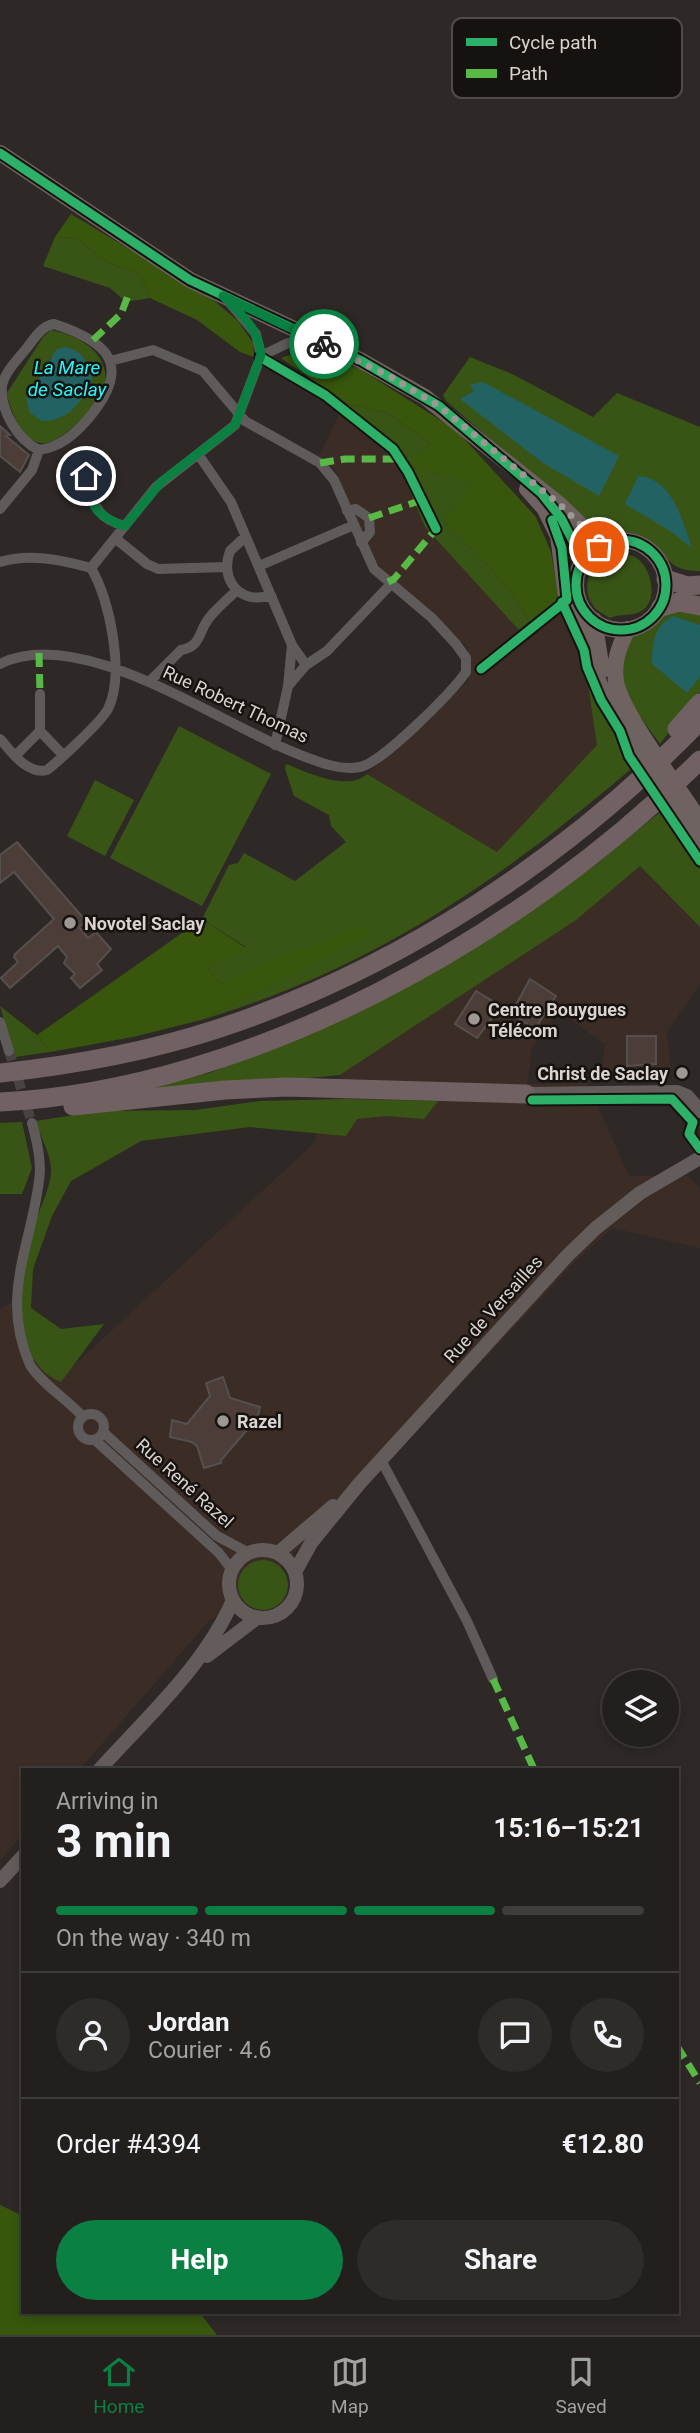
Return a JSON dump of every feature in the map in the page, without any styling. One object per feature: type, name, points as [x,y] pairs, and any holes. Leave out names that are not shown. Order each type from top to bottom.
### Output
[{"type":"highway","points":[[666,579],[687,586],[700,585]]},
{"type":"highway","points":[[661,607],[679,602],[700,606]]},
{"type":"highway","points":[[639,779],[639,773],[700,703]]},
{"type":"highway","points":[[0,1073],[87,1062],[163,1045],[216,1029],[290,1002],[420,937],[502,888],[554,851],[639,779],[700,721]]},
{"type":"highway","points":[[8,1102],[103,1089],[196,1066],[300,1027],[395,982],[496,924],[562,878],[631,824],[700,760]]},
{"type":"highway","points":[[8,1102],[37,1108],[287,1087],[528,1094]]},
{"type":"main road","points":[[0,153],[190,280],[360,360],[425,397],[489,446],[587,531],[609,542]]},
{"type":"main road","points":[[489,446],[504,469],[529,491],[552,521],[562,548],[568,604],[587,645],[591,664],[605,696],[621,721],[641,740]]},
{"type":"main road","points":[[528,479],[561,517],[583,561]]},
{"type":"main road","points":[[624,540],[639,544],[656,558],[666,579],[661,607],[647,622],[628,629],[604,626],[594,620],[586,613],[577,593],[583,561],[590,553],[609,542],[624,540]]},
{"type":"main road","points":[[594,620],[603,678],[621,721]]},
{"type":"main road","points":[[628,629],[616,659],[616,683],[621,699],[641,740],[691,815],[700,843]]},
{"type":"main road","points":[[528,1094],[682,1092],[700,1111]]},
{"type":"main road","name":"Rue de Versailles","points":[[295,1572],[311,1543],[359,1485],[567,1256],[611,1215],[670,1173],[680,1161],[700,1146]]},
{"type":"main road","name":"Rue de Versailles","points":[[670,1173],[685,1168],[700,1158]]},
{"type":"main road","name":"Rue de Versailles","points":[[278,1553],[359,1485]]},
{"type":"main road","points":[[268,1550],[278,1553],[295,1572],[297,1590],[290,1606],[275,1617],[257,1618],[247,1615],[233,1600],[229,1586],[232,1570],[242,1557],[249,1553],[268,1550]]},
{"type":"main road","points":[[101,1768],[215,1637],[233,1600]]},
{"type":"main road","points":[[182,1678],[257,1618]]},
{"type":"main road","points":[[0,1881],[21,1858]]},
{"type":"street","points":[[91,568],[156,486],[230,430],[240,415],[261,355],[260,345],[250,325],[223,296]]},
{"type":"street","points":[[54,324],[93,340],[110,361],[113,380],[94,411],[66,440],[52,448],[39,450],[19,435],[2,400],[4,380],[44,327],[54,324]]},
{"type":"street","points":[[261,355],[288,343],[324,344]]},
{"type":"street","points":[[110,361],[149,350],[158,351],[208,374],[245,421],[320,463],[334,480],[374,569],[391,584],[327,651],[306,665],[288,686]]},
{"type":"street","points":[[0,509],[32,470],[39,450]]},
{"type":"street","points":[[198,454],[227,494],[292,645],[306,665]]},
{"type":"street","points":[[86,476],[93,486],[93,502],[97,508],[113,523],[125,526]]},
{"type":"street","points":[[347,511],[356,509],[369,518],[370,533],[362,543]]},
{"type":"street","points":[[259,566],[354,525]]},
{"type":"street","points":[[245,537],[230,551],[227,575],[236,591],[251,598],[271,595]]},
{"type":"street","points":[[115,538],[147,564],[158,569],[226,567]]},
{"type":"street","points":[[0,562],[13,559],[60,560],[91,568],[104,595],[115,670],[107,711],[47,769],[39,772],[30,769],[0,739]]},
{"type":"street","name":"Rue Robert Thomas","points":[[0,664],[32,653],[55,653],[115,670],[194,701],[275,745],[338,767],[362,767],[380,757],[401,738],[466,671],[466,658],[456,644],[432,618],[391,584]]},
{"type":"street","points":[[149,682],[181,650],[188,649],[202,637],[206,622],[236,591]]},
{"type":"street","points":[[275,745],[288,686],[292,645]]},
{"type":"street","points":[[40,694],[40,731],[63,754]]},
{"type":"street","points":[[16,755],[40,731]]},
{"type":"street","points":[[0,1022],[9,1052]]},
{"type":"street","name":"Rue René Razel","points":[[32,1123],[40,1179],[11,1282],[11,1322],[19,1346],[32,1368],[83,1417]]},
{"type":"street","name":"Rue René Razel","points":[[92,1415],[103,1422],[99,1436],[85,1439],[79,1433],[78,1424],[83,1417],[92,1415]]},
{"type":"street","name":"Rue René Razel","points":[[99,1436],[218,1536],[249,1553]]},
{"type":"street","name":"Rue René Razel","points":[[99,1436],[219,1553],[232,1570]]},
{"type":"street","points":[[382,1460],[462,1610],[493,1679]]},
{"type":"shaded area","points":[[341,411],[395,457],[425,527],[520,630],[559,599],[587,678],[597,745],[497,852],[367,774],[468,681],[472,664],[467,648],[435,614],[385,573],[373,559],[336,471],[319,456]]},
{"type":"shaded area","points":[[640,866],[700,927],[700,984],[667,1032],[671,1070],[602,1072],[605,1044],[558,1011],[532,1048],[527,1084],[587,1083],[629,1176],[688,1176],[700,1188],[700,1248],[612,1228],[576,1261],[474,1370],[262,1585],[208,1622],[81,1768],[21,1768],[21,1836],[0,1860],[0,1309],[16,1299],[71,1368],[313,1144],[340,1075],[576,920],[586,908]]},
{"type":"green space","points":[[71,214],[212,299],[238,321],[253,343],[254,357],[240,352],[197,320],[150,298],[140,274],[106,262],[76,238],[55,237]]},
{"type":"green space","points":[[55,237],[76,238],[106,262],[140,274],[150,298],[126,302],[110,288],[43,266]]},
{"type":"green space","points":[[51,330],[71,336],[89,346],[102,362],[105,382],[97,400],[80,421],[59,437],[41,443],[34,441],[23,431],[14,416],[7,393],[43,337]],"holes":[[[52,356],[92,379],[85,395],[37,382]]]},
{"type":"green space","points":[[298,352],[358,368],[456,430],[536,517],[551,552],[559,599],[529,622],[502,581],[444,521],[473,483],[406,465],[431,444],[388,413],[348,404],[281,358]]},
{"type":"green space","points":[[470,357],[514,375],[593,417],[617,393],[700,427],[700,571],[687,570],[671,563],[657,546],[636,534],[597,531],[446,401],[443,395]]},
{"type":"green space","points":[[331,393],[348,404],[388,413],[431,444],[407,465],[474,483],[444,521],[502,581],[529,622],[519,630],[425,527],[395,457],[322,398]]},
{"type":"green space","points":[[618,553],[633,556],[641,562],[649,577],[651,594],[645,609],[610,618],[596,609],[590,600],[588,583],[590,574],[601,560]]},
{"type":"green space","points":[[673,609],[700,614],[700,692],[660,744],[628,700],[621,681],[622,656],[631,637],[651,628],[664,613]]},
{"type":"green space","points":[[587,678],[632,762],[629,765],[631,769],[532,848],[432,917],[324,974],[205,1019],[368,934],[220,984],[207,967],[246,947],[202,919],[229,865],[238,863],[244,853],[295,881],[346,842],[331,826],[329,815],[294,796],[285,769],[286,764],[338,781],[359,779],[367,774],[497,852],[597,745]]},
{"type":"green space","points":[[179,726],[271,774],[202,906],[110,858]]},
{"type":"green space","points":[[95,780],[134,800],[105,856],[67,836]]},
{"type":"green space","points":[[660,812],[691,849],[700,869],[700,927],[640,866],[576,920],[340,1075],[136,1092],[209,1073],[256,1055],[523,915],[594,866]]},
{"type":"green space","points":[[202,919],[246,948],[207,967],[220,984],[297,950],[366,925],[368,935],[205,1019],[133,1037],[50,1052],[37,1035]]},
{"type":"green space","points":[[0,1006],[37,1035],[50,1052],[15,1057]]},
{"type":"green space","points":[[260,1101],[438,1101],[424,1119],[386,1116],[357,1119],[346,1136],[250,1127],[141,1141],[71,1181],[52,1216],[33,1269],[31,1308],[61,1329],[104,1324],[61,1382],[46,1373],[35,1361],[22,1329],[18,1293],[22,1259],[51,1172],[48,1153],[35,1121],[102,1111],[195,1110]]},
{"type":"green space","points":[[22,1122],[32,1168],[22,1194],[0,1194],[0,1123]]},
{"type":"green space","points":[[263,1560],[281,1567],[288,1585],[281,1603],[263,1610],[245,1603],[238,1585],[245,1567]]},
{"type":"green space","points":[[0,2205],[21,2215],[21,2314],[201,2314],[217,2335],[0,2335]]},
{"type":"water","name":"La Mare de Saclay","points":[[64,347],[75,350],[83,357],[92,379],[73,409],[59,418],[42,421],[30,413],[26,399],[56,350]]},
{"type":"water","points":[[483,382],[619,456],[599,496],[543,463],[460,399],[474,391],[470,385]]},
{"type":"water","points":[[638,476],[660,484],[668,493],[680,514],[692,548],[670,531],[625,504]]},
{"type":"water","points":[[673,616],[700,625],[700,677],[687,693],[652,664],[655,636],[662,625]]},
{"type":"building","points":[[0,426],[10,435],[6,436],[29,455],[20,472],[0,456]]},
{"type":"building","name":"Novotel Saclay","points":[[17,842],[86,921],[79,927],[88,938],[96,932],[111,949],[97,964],[102,970],[80,988],[71,978],[75,974],[64,963],[67,957],[58,946],[10,988],[1,978],[18,962],[15,954],[54,919],[14,872],[0,883],[0,855]]},
{"type":"building","name":"Centre Bouygues Télécom","points":[[530,979],[556,996],[535,1029],[511,1014]]},
{"type":"building","name":"Centre Bouygues Télécom","points":[[476,991],[501,1006],[477,1038],[455,1024]]},
{"type":"building","points":[[627,1036],[656,1036],[656,1064],[627,1066]]},
{"type":"building","name":"Razel","points":[[223,1377],[230,1398],[260,1407],[256,1424],[253,1423],[221,1463],[204,1468],[197,1446],[192,1442],[170,1437],[172,1420],[187,1424],[210,1396],[206,1383]]},
{"type":"tunnel","points":[[9,1051],[32,1123]]},
{"type":"marked path","points":[[93,340],[121,314],[129,293]]},
{"type":"marked path","points":[[320,463],[345,459],[399,459]]},
{"type":"marked path","points":[[369,518],[422,500]]},
{"type":"marked path","points":[[388,582],[394,579],[436,529],[434,525]]},
{"type":"marked path","points":[[39,653],[40,694]]},
{"type":"marked path","points":[[493,1679],[534,1768]]},
{"type":"marked path","points":[[679,2049],[700,2083]]},
{"type":"cycle path","points":[[0,153],[190,280],[360,360],[439,406],[541,493],[561,518],[583,561]]},
{"type":"cycle path","points":[[260,357],[325,395],[393,449],[408,472],[436,529]]},
{"type":"cycle path","points":[[481,669],[567,600],[562,548],[552,520]]},
{"type":"cycle path","points":[[621,540],[646,548],[658,560],[666,585],[658,610],[646,622],[621,630],[596,622],[584,610],[576,585],[584,560],[596,548],[621,540]]},
{"type":"cycle path","points":[[562,602],[584,650],[587,667],[601,700],[620,731],[629,756],[700,861]]},
{"type":"cycle path","points":[[532,1100],[672,1099],[693,1122],[689,1134],[700,1149]]},
{"type":"way so far","points":[[324,344],[360,360],[439,406],[559,504],[587,531],[609,542],[599,547]]},
{"type":"place","name":"Novotel Saclay","points":[[70,923]]},
{"type":"place","name":"Centre Bouygues Télécom","points":[[474,1019]]},
{"type":"place","name":"Christ de Saclay","points":[[682,1073]]},
{"type":"place","name":"Razel","points":[[223,1421]]},
{"type":"route","points":[[86,476],[93,486],[93,502],[97,508],[113,523],[125,526],[151,491],[235,425],[261,355],[256,334],[223,296],[324,344]]}]
